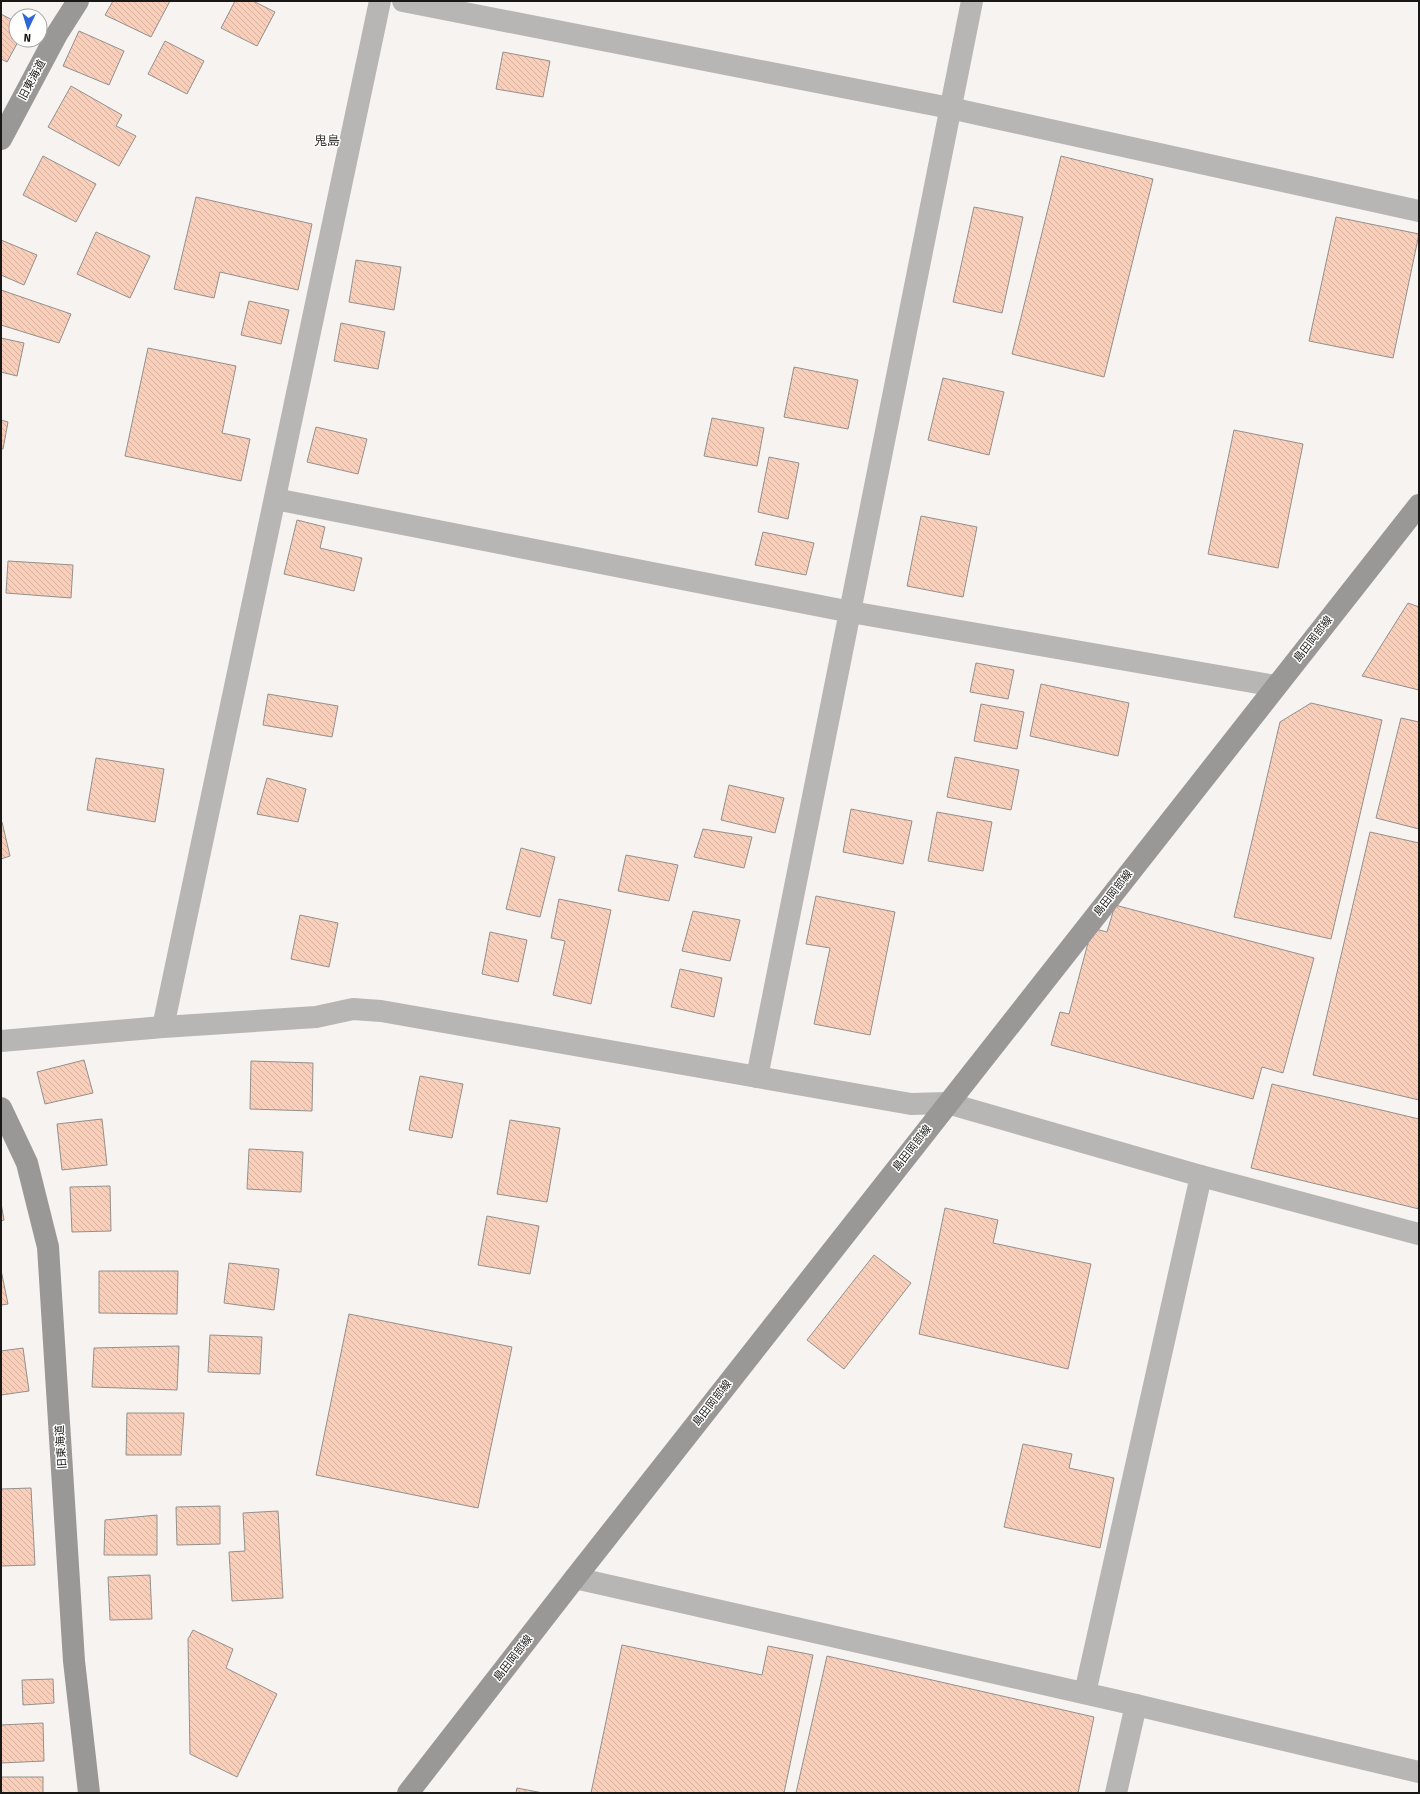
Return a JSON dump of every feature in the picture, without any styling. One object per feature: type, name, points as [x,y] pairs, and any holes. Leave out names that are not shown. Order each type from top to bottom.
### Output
[{"type":"main road","name":"旧東海道","points":[[1,139],[57,34],[78,1]]},
{"type":"main road","name":"島田岡部線","points":[[408,1793],[947,1104],[1419,505]]},
{"type":"main road","name":"旧東海道","points":[[1,1108],[27,1163],[48,1247],[74,1661],[89,1793]]},
{"type":"street","points":[[163,1027],[380,1]]},
{"type":"street","points":[[403,1],[950,108],[1419,211]]},
{"type":"street","points":[[757,1077],[972,1]]},
{"type":"street","points":[[275,499],[851,612],[1276,686]]},
{"type":"street","points":[[1,1041],[163,1027],[316,1017],[353,1010],[381,1011],[911,1104],[947,1104],[1201,1176],[1419,1234]]},
{"type":"street","points":[[1086,1693],[1201,1176]]},
{"type":"street","points":[[575,1578],[1136,1704],[1419,1772]]},
{"type":"street","points":[[1116,1793],[1136,1704]]},
{"type":"building","points":[[113,1],[170,1],[151,37],[105,15]]},
{"type":"building","points":[[235,1],[253,1],[275,12],[257,46],[221,28]]},
{"type":"building","points":[[1,14],[8,18],[8,48],[15,48],[7,62],[1,59]]},
{"type":"building","points":[[79,31],[124,51],[109,85],[63,66]]},
{"type":"building","points":[[165,41],[204,61],[187,94],[148,74]]},
{"type":"building","points":[[503,52],[550,61],[543,97],[496,89]]},
{"type":"building","points":[[71,86],[122,115],[116,126],[136,136],[119,166],[48,127]]},
{"type":"building","points":[[43,156],[96,184],[76,222],[23,195]]},
{"type":"building","points":[[1061,156],[1153,179],[1104,377],[1012,354]]},
{"type":"building","points":[[196,197],[312,224],[298,290],[220,272],[214,298],[174,289]]},
{"type":"building","points":[[974,207],[1023,217],[1002,313],[953,302]]},
{"type":"building","points":[[1336,217],[1419,234],[1393,358],[1309,341]]},
{"type":"building","points":[[96,232],[150,256],[130,298],[77,274]]},
{"type":"building","points":[[1,240],[37,255],[24,285],[1,275]]},
{"type":"building","points":[[356,260],[401,267],[394,310],[349,302]]},
{"type":"building","points":[[1,290],[71,314],[59,343],[1,325]]},
{"type":"building","points":[[249,301],[289,310],[281,344],[241,335]]},
{"type":"building","points":[[341,323],[385,332],[378,369],[334,361]]},
{"type":"building","points":[[1,338],[24,343],[17,376],[1,372]]},
{"type":"building","points":[[148,348],[236,366],[222,433],[250,439],[241,481],[125,456]]},
{"type":"building","points":[[794,367],[858,380],[848,429],[784,417]]},
{"type":"building","points":[[943,378],[1004,392],[989,455],[928,440]]},
{"type":"building","points":[[712,418],[764,428],[757,466],[704,456]]},
{"type":"building","points":[[1,420],[8,422],[3,449],[1,449]]},
{"type":"building","points":[[316,427],[367,439],[358,474],[307,462]]},
{"type":"building","points":[[1234,430],[1303,444],[1278,568],[1208,554]]},
{"type":"building","points":[[769,457],[799,463],[788,519],[758,512]]},
{"type":"building","points":[[921,516],[977,527],[963,597],[907,586]]},
{"type":"building","points":[[297,520],[325,527],[320,548],[362,558],[354,591],[284,574]]},
{"type":"building","points":[[763,532],[814,543],[806,575],[755,565]]},
{"type":"building","points":[[8,561],[73,565],[71,598],[6,593]]},
{"type":"building","points":[[1408,603],[1419,607],[1419,690],[1362,676]]},
{"type":"building","points":[[976,663],[1014,670],[1008,699],[970,692]]},
{"type":"building","points":[[1041,684],[1129,703],[1118,756],[1030,736]]},
{"type":"building","points":[[268,694],[338,706],[332,737],[263,725]]},
{"type":"building","points":[[1311,703],[1382,720],[1331,939],[1234,917],[1280,722]]},
{"type":"building","points":[[981,704],[1024,712],[1017,749],[974,741]]},
{"type":"building","points":[[1401,718],[1419,722],[1419,829],[1376,818]]},
{"type":"building","points":[[955,757],[1019,770],[1011,810],[947,797]]},
{"type":"building","points":[[96,758],[164,769],[155,822],[87,810]]},
{"type":"building","points":[[267,778],[306,789],[298,822],[257,814]]},
{"type":"building","points":[[729,785],[784,798],[775,833],[721,820]]},
{"type":"building","points":[[851,809],[912,821],[903,864],[843,852]]},
{"type":"building","points":[[937,812],[992,822],[983,871],[928,861]]},
{"type":"building","points":[[1,822],[10,856],[1,859]]},
{"type":"building","points":[[703,829],[752,837],[744,868],[694,857]]},
{"type":"building","points":[[1370,832],[1419,843],[1419,1100],[1313,1075]]},
{"type":"building","points":[[521,848],[555,857],[540,917],[506,909]]},
{"type":"building","points":[[626,855],[678,865],[669,901],[618,891]]},
{"type":"building","points":[[816,896],[895,912],[870,1035],[814,1024],[830,948],[806,944]]},
{"type":"building","points":[[559,899],[611,910],[591,1004],[553,995],[565,941],[551,938]]},
{"type":"building","points":[[1115,905],[1314,958],[1283,1073],[1262,1067],[1253,1099],[1051,1045],[1060,1012],[1069,1014],[1092,928],[1107,932]]},
{"type":"building","points":[[693,911],[740,920],[730,961],[682,951]]},
{"type":"building","points":[[300,915],[338,923],[329,967],[291,959]]},
{"type":"building","points":[[490,932],[527,940],[518,982],[482,974]]},
{"type":"building","points":[[680,969],[722,978],[714,1017],[671,1007]]},
{"type":"building","points":[[84,1060],[93,1093],[45,1104],[37,1072]]},
{"type":"building","points":[[251,1061],[313,1063],[312,1111],[250,1109]]},
{"type":"building","points":[[420,1076],[463,1084],[452,1138],[409,1130]]},
{"type":"building","points":[[1272,1084],[1419,1119],[1419,1209],[1251,1168]]},
{"type":"building","points":[[102,1119],[107,1165],[62,1170],[57,1124]]},
{"type":"building","points":[[510,1120],[560,1128],[547,1202],[497,1194]]},
{"type":"building","points":[[249,1149],[303,1152],[301,1192],[247,1189]]},
{"type":"building","points":[[110,1186],[111,1231],[72,1232],[70,1187]]},
{"type":"building","points":[[1,1203],[4,1220],[1,1221]]},
{"type":"building","points":[[945,1208],[998,1220],[993,1243],[1091,1264],[1068,1369],[919,1334]]},
{"type":"building","points":[[487,1216],[539,1226],[530,1274],[478,1265]]},
{"type":"building","points":[[874,1255],[911,1283],[844,1369],[807,1340]]},
{"type":"building","points":[[229,1263],[279,1269],[274,1310],[224,1303]]},
{"type":"building","points":[[1,1270],[8,1304],[1,1305]]},
{"type":"building","points":[[99,1271],[178,1271],[177,1314],[99,1313]]},
{"type":"building","points":[[349,1314],[512,1347],[478,1508],[316,1475]]},
{"type":"building","points":[[210,1335],[262,1337],[260,1374],[208,1372]]},
{"type":"building","points":[[179,1346],[177,1390],[92,1387],[94,1348]]},
{"type":"building","points":[[23,1348],[29,1391],[1,1395],[1,1351]]},
{"type":"building","points":[[127,1413],[184,1413],[181,1455],[126,1455]]},
{"type":"building","points":[[1023,1444],[1072,1454],[1069,1468],[1114,1478],[1100,1548],[1004,1527]]},
{"type":"building","points":[[31,1488],[35,1565],[1,1566],[1,1489]]},
{"type":"building","points":[[220,1506],[220,1544],[177,1545],[176,1507]]},
{"type":"building","points":[[278,1511],[283,1598],[232,1601],[229,1552],[245,1551],[243,1513]]},
{"type":"building","points":[[157,1515],[157,1555],[104,1555],[105,1520]]},
{"type":"building","points":[[150,1575],[152,1619],[110,1620],[108,1577]]},
{"type":"building","points":[[193,1630],[233,1649],[226,1668],[277,1694],[237,1777],[190,1754],[188,1639]]},
{"type":"building","points":[[622,1645],[762,1675],[768,1646],[813,1655],[784,1793],[591,1793]]},
{"type":"building","points":[[827,1656],[1094,1717],[1078,1793],[796,1793]]},
{"type":"building","points":[[53,1679],[54,1703],[23,1705],[22,1680]]},
{"type":"building","points":[[43,1723],[44,1761],[1,1763],[1,1725]]},
{"type":"building","points":[[1,1777],[43,1777],[43,1793],[1,1793]]},
{"type":"building","points":[[517,1788],[543,1793],[516,1793]]},
{"type":"district","name":"鬼島","points":[[327,140]]}]
